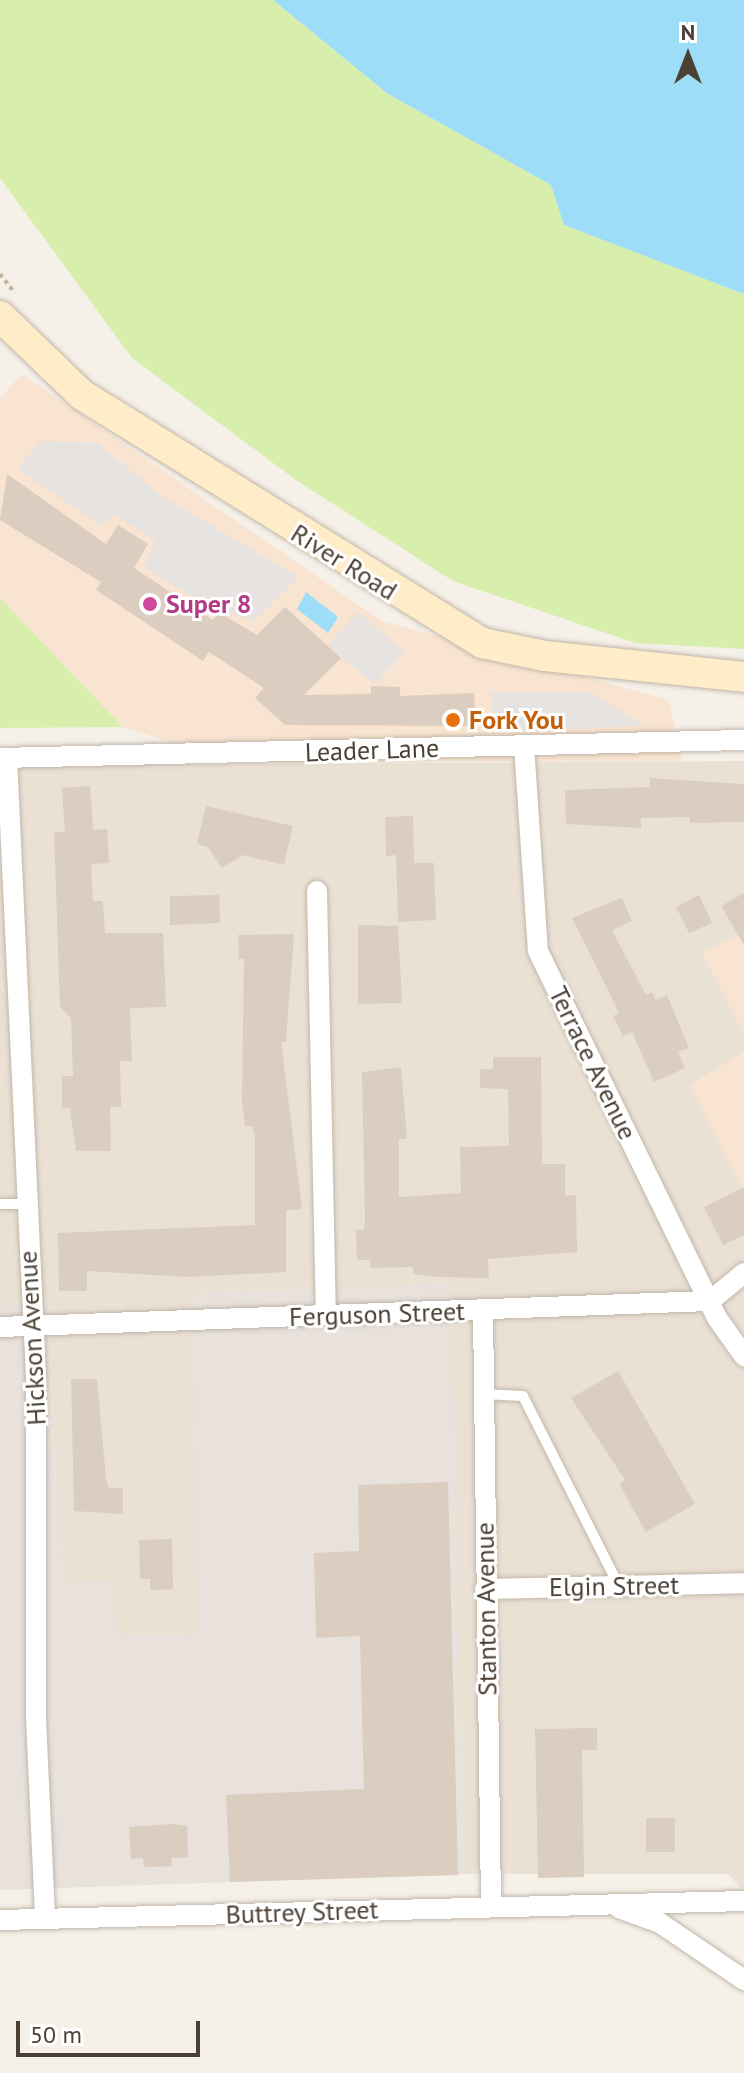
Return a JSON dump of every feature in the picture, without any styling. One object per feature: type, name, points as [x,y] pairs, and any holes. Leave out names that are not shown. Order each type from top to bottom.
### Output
[{"type":"main road","name":"River Road","points":[[0,316],[82,395],[482,643],[545,656],[744,677]]},
{"type":"street","name":"Leader Lane","points":[[3,758],[744,740]]},
{"type":"street","name":"Terrace Avenue","points":[[524,746],[538,951],[710,1301],[744,1356]]},
{"type":"street","name":"Hickson Avenue","points":[[3,758],[30,1327],[45,1919]]},
{"type":"street","points":[[317,891],[326,1315]]},
{"type":"street","points":[[710,1301],[744,1273]]},
{"type":"street","name":"Ferguson Street","points":[[0,1327],[710,1301]]},
{"type":"street","name":"Stanton Avenue","points":[[483,1311],[491,1906]]},
{"type":"street","name":"Elgin Street","points":[[485,1589],[744,1583]]},
{"type":"street","name":"Buttrey Street","points":[[0,1920],[744,1901]]},
{"type":"street","name":"Buttrey Street","points":[[604,1903],[660,1923],[744,1980]]},
{"type":"lane","points":[[0,1204],[25,1204]]},
{"type":"lane","points":[[483,1394],[523,1396],[619,1586]]},
{"type":"shaded area","points":[[22,374],[382,621],[669,700],[682,761],[235,762],[123,727],[0,598],[0,398]]},
{"type":"shaded area","points":[[41,441],[97,443],[163,497],[298,577],[254,621],[200,602],[144,567],[156,541],[113,514],[102,526],[17,469]]},
{"type":"shaded area","points":[[358,612],[404,652],[374,685],[328,645]]},
{"type":"shaded area","points":[[491,692],[590,692],[645,726],[493,731]]},
{"type":"shaded area","points":[[744,761],[744,933],[702,952],[744,1034],[744,1052],[690,1085],[744,1193],[744,1891],[728,1874],[464,1874],[449,1284],[194,1294],[198,1636],[117,1637],[60,1582],[48,1302],[0,1302],[0,766]]},
{"type":"shaded area","points":[[744,933],[744,1034],[702,952]]},
{"type":"shaded area","points":[[744,1052],[744,1193],[690,1085]]},
{"type":"shaded area","points":[[450,1284],[464,1874],[0,1890],[0,1302],[48,1301],[60,1582],[115,1581],[117,1637],[197,1636],[194,1294]]},
{"type":"green space","points":[[0,0],[273,0],[388,94],[551,185],[564,225],[744,294],[744,649],[635,643],[453,581],[296,480],[132,358],[0,178]]},
{"type":"green space","points":[[0,598],[123,727],[0,728]]},
{"type":"water","points":[[273,0],[744,0],[744,294],[564,225],[551,185],[388,94]]},
{"type":"water","points":[[306,592],[338,617],[328,633],[297,609]]},
{"type":"building","points":[[7,474],[106,544],[118,525],[148,544],[134,568],[213,620],[218,612],[257,635],[285,607],[341,658],[304,695],[371,694],[371,686],[400,687],[400,696],[474,693],[476,726],[285,725],[255,698],[264,688],[209,652],[203,661],[96,590],[101,582],[0,520]]},
{"type":"building","points":[[650,778],[744,784],[744,822],[690,823],[690,817],[641,818],[641,828],[566,824],[565,790],[650,787]]},
{"type":"building","points":[[90,786],[93,830],[107,829],[109,863],[91,864],[93,901],[103,901],[105,933],[163,933],[166,1007],[130,1008],[132,1061],[120,1061],[121,1107],[110,1107],[111,1151],[76,1151],[70,1108],[62,1108],[62,1076],[73,1076],[71,1018],[60,1007],[54,832],[65,832],[62,788]]},
{"type":"building","points":[[206,806],[293,826],[284,865],[243,855],[222,868],[208,847],[197,844]]},
{"type":"building","points":[[413,816],[414,863],[434,863],[436,920],[398,922],[396,855],[386,856],[385,817]]},
{"type":"building","points":[[744,893],[744,945],[721,906]]},
{"type":"building","points":[[219,895],[220,923],[170,925],[170,896]]},
{"type":"building","points":[[699,895],[712,923],[689,933],[676,907]]},
{"type":"building","points":[[622,898],[632,921],[612,930],[646,995],[652,992],[656,1000],[667,995],[689,1048],[678,1052],[685,1068],[654,1082],[632,1032],[623,1036],[613,1016],[619,1013],[572,918]]},
{"type":"building","points":[[358,925],[398,926],[402,1003],[358,1004]]},
{"type":"building","points":[[294,934],[286,1042],[281,1042],[302,1209],[286,1210],[286,1272],[188,1277],[87,1271],[87,1291],[59,1291],[58,1233],[255,1225],[255,1136],[252,1126],[245,1126],[242,1101],[244,959],[239,959],[238,935]]},
{"type":"building","points":[[493,1057],[541,1057],[542,1164],[565,1164],[565,1196],[576,1195],[577,1252],[488,1259],[489,1278],[413,1274],[413,1267],[370,1268],[370,1260],[357,1260],[356,1230],[364,1230],[365,1220],[362,1072],[401,1067],[407,1139],[399,1139],[399,1197],[461,1193],[460,1147],[509,1146],[508,1089],[480,1088],[480,1069],[493,1069]]},
{"type":"building","points":[[744,1187],[744,1235],[723,1245],[704,1207]]},
{"type":"building","points":[[618,1371],[695,1504],[646,1532],[619,1484],[625,1480],[571,1398]]},
{"type":"building","points":[[71,1379],[97,1379],[106,1478],[108,1488],[123,1488],[123,1514],[74,1511]]},
{"type":"building","points":[[448,1482],[458,1875],[230,1882],[226,1795],[364,1789],[360,1636],[316,1638],[314,1553],[359,1551],[358,1485]]},
{"type":"building","points":[[172,1539],[173,1589],[150,1590],[150,1579],[140,1579],[139,1540]]},
{"type":"building","points":[[597,1728],[597,1750],[582,1750],[584,1877],[538,1878],[535,1729]]},
{"type":"building","points":[[646,1818],[675,1818],[675,1852],[646,1852]]},
{"type":"building","points":[[187,1826],[188,1857],[171,1858],[172,1866],[144,1867],[143,1858],[131,1859],[129,1827]]},
{"type":"place","name":"Super 8","points":[[150,604]]},
{"type":"place","name":"Fork You","points":[[453,720]]}]
